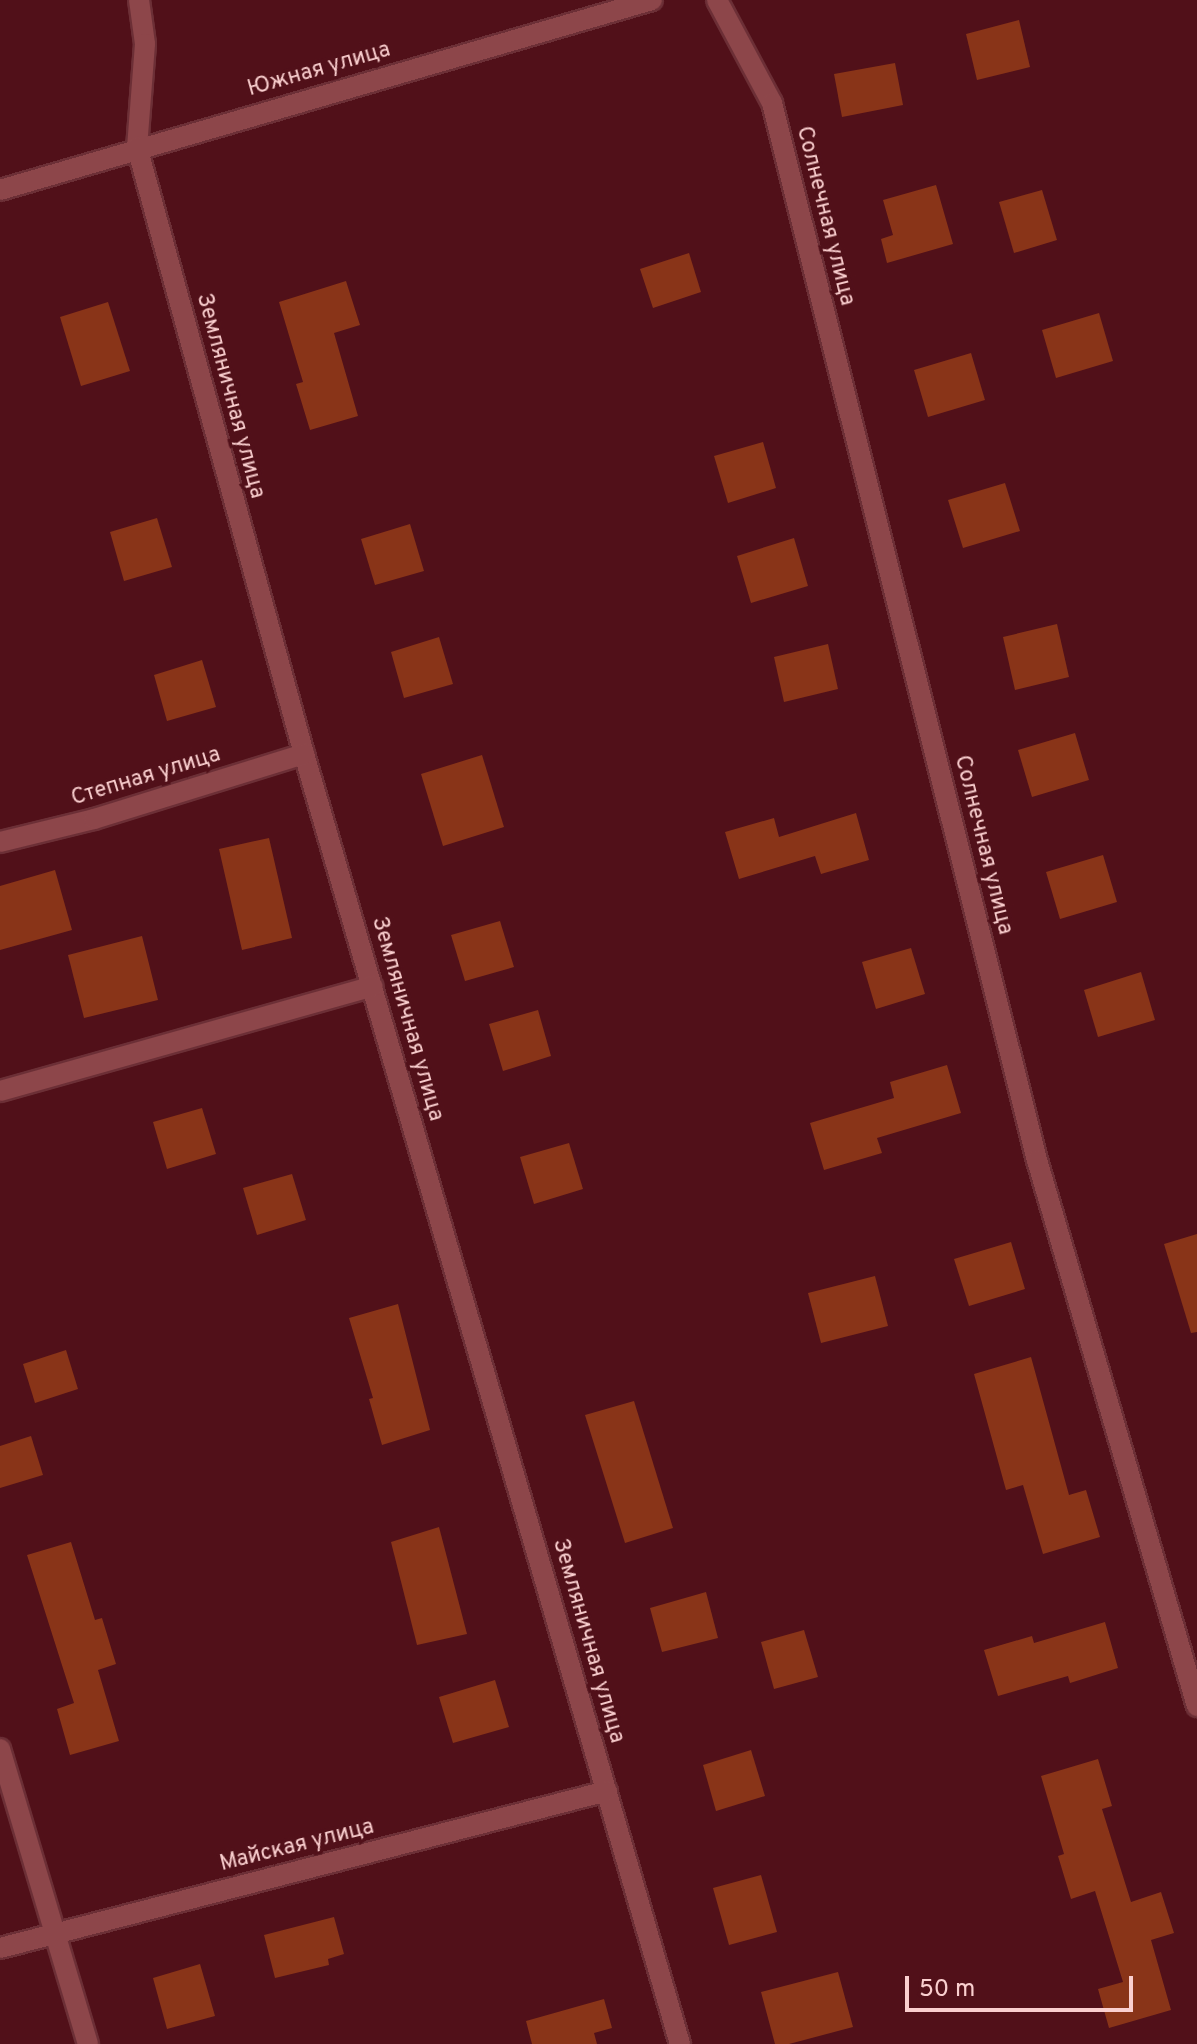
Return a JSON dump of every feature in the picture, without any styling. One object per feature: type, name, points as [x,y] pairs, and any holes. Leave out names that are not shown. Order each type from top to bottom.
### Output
[{"type":"street","name":"Земляничная улица","points":[[139,0],[145,44],[137,147],[304,754],[680,2044]]},
{"type":"street","name":"Южная улица","points":[[0,190],[137,147],[652,0]]},
{"type":"street","name":"Солнечная улица","points":[[717,0],[772,103],[1037,1160],[1197,1706]]},
{"type":"street","name":"Степная улица","points":[[0,842],[94,819],[304,754]]},
{"type":"street","points":[[0,1091],[373,986]]},
{"type":"street","points":[[0,1749],[88,2044]]},
{"type":"street","name":"Майская улица","points":[[0,1948],[607,1791]]},
{"type":"building","points":[[1019,20],[1030,67],[977,80],[966,34]]},
{"type":"building","points":[[895,63],[903,105],[842,117],[834,74]]},
{"type":"building","points":[[936,185],[953,244],[887,263],[881,239],[893,235],[883,200]]},
{"type":"building","points":[[1042,190],[1057,240],[1014,253],[999,202]]},
{"type":"building","points":[[689,253],[701,292],[653,308],[640,269]]},
{"type":"building","points":[[346,281],[360,325],[334,333],[358,416],[310,430],[296,384],[303,382],[279,302]]},
{"type":"building","points":[[108,302],[130,371],[81,386],[60,317]]},
{"type":"building","points":[[1099,313],[1113,361],[1056,378],[1042,330]]},
{"type":"building","points":[[971,353],[985,400],[928,417],[914,370]]},
{"type":"building","points":[[763,442],[776,488],[728,503],[714,456]]},
{"type":"building","points":[[1005,483],[1020,531],[963,548],[948,500]]},
{"type":"building","points":[[157,518],[172,567],[124,581],[110,532]]},
{"type":"building","points":[[410,524],[424,571],[375,585],[361,539]]},
{"type":"building","points":[[794,538],[808,586],[751,603],[737,556]]},
{"type":"building","points":[[1057,624],[1069,677],[1015,690],[1003,637]]},
{"type":"building","points":[[439,637],[453,684],[404,698],[391,652]]},
{"type":"building","points":[[828,644],[838,689],[784,702],[774,657]]},
{"type":"building","points":[[202,660],[216,707],[167,721],[154,675]]},
{"type":"building","points":[[1075,733],[1089,780],[1032,797],[1018,750]]},
{"type":"building","points":[[482,755],[504,827],[443,846],[421,774]]},
{"type":"building","points":[[856,813],[869,860],[821,874],[815,856],[739,879],[725,832],[774,818],[779,837]]},
{"type":"building","points":[[269,838],[292,938],[242,950],[219,849]]},
{"type":"building","points":[[1103,855],[1117,902],[1060,919],[1046,872]]},
{"type":"building","points":[[55,870],[72,930],[0,950],[0,886]]},
{"type":"building","points":[[500,921],[514,967],[465,981],[451,935]]},
{"type":"building","points":[[142,936],[158,1000],[84,1018],[68,955]]},
{"type":"building","points":[[911,948],[925,994],[876,1009],[862,962]]},
{"type":"building","points":[[1141,972],[1155,1020],[1098,1037],[1084,990]]},
{"type":"building","points":[[538,1010],[551,1056],[503,1071],[489,1024]]},
{"type":"building","points":[[947,1065],[961,1113],[877,1138],[882,1153],[824,1170],[810,1123],[894,1098],[890,1082]]},
{"type":"building","points":[[202,1108],[216,1154],[167,1169],[153,1122]]},
{"type":"building","points":[[569,1143],[583,1189],[534,1204],[520,1157]]},
{"type":"building","points":[[292,1174],[306,1220],[257,1235],[243,1188]]},
{"type":"building","points":[[1197,1234],[1197,1332],[1191,1333],[1164,1244]]},
{"type":"building","points":[[1011,1242],[1025,1289],[969,1306],[954,1259]]},
{"type":"building","points":[[875,1276],[888,1326],[821,1343],[808,1293]]},
{"type":"building","points":[[398,1304],[430,1430],[382,1445],[369,1399],[373,1398],[349,1318]]},
{"type":"building","points":[[66,1350],[78,1389],[35,1403],[23,1364]]},
{"type":"building","points":[[1031,1357],[1069,1495],[1086,1490],[1100,1537],[1043,1554],[1023,1485],[1006,1490],[974,1374]]},
{"type":"building","points":[[634,1401],[673,1528],[625,1543],[585,1415]]},
{"type":"building","points":[[31,1436],[43,1475],[0,1488],[0,1446]]},
{"type":"building","points":[[439,1527],[467,1634],[417,1645],[391,1542]]},
{"type":"building","points":[[71,1542],[95,1620],[102,1618],[116,1664],[98,1670],[119,1741],[70,1755],[57,1709],[74,1703],[27,1555]]},
{"type":"building","points":[[706,1592],[718,1638],[662,1652],[650,1608]]},
{"type":"building","points":[[1105,1622],[1118,1668],[1070,1683],[1068,1676],[998,1696],[984,1650],[1032,1636],[1034,1643]]},
{"type":"building","points":[[804,1630],[818,1677],[774,1689],[761,1642]]},
{"type":"building","points":[[495,1680],[509,1727],[453,1743],[439,1697]]},
{"type":"building","points":[[751,1750],[765,1796],[716,1811],[703,1765]]},
{"type":"building","points":[[1098,1759],[1112,1806],[1102,1809],[1131,1902],[1161,1892],[1174,1933],[1151,1940],[1171,2010],[1109,2028],[1098,1989],[1123,1982],[1095,1891],[1071,1899],[1058,1856],[1064,1854],[1041,1776]]},
{"type":"building","points":[[761,1875],[777,1932],[729,1945],[713,1888]]},
{"type":"building","points":[[334,1917],[344,1954],[328,1959],[329,1965],[275,1978],[264,1935]]},
{"type":"building","points":[[200,1964],[215,2016],[167,2029],[153,1978]]},
{"type":"building","points":[[838,1972],[853,2027],[789,2044],[775,2044],[761,1992]]},
{"type":"building","points":[[604,1999],[612,2028],[594,2033],[597,2044],[532,2044],[526,2021]]}]
